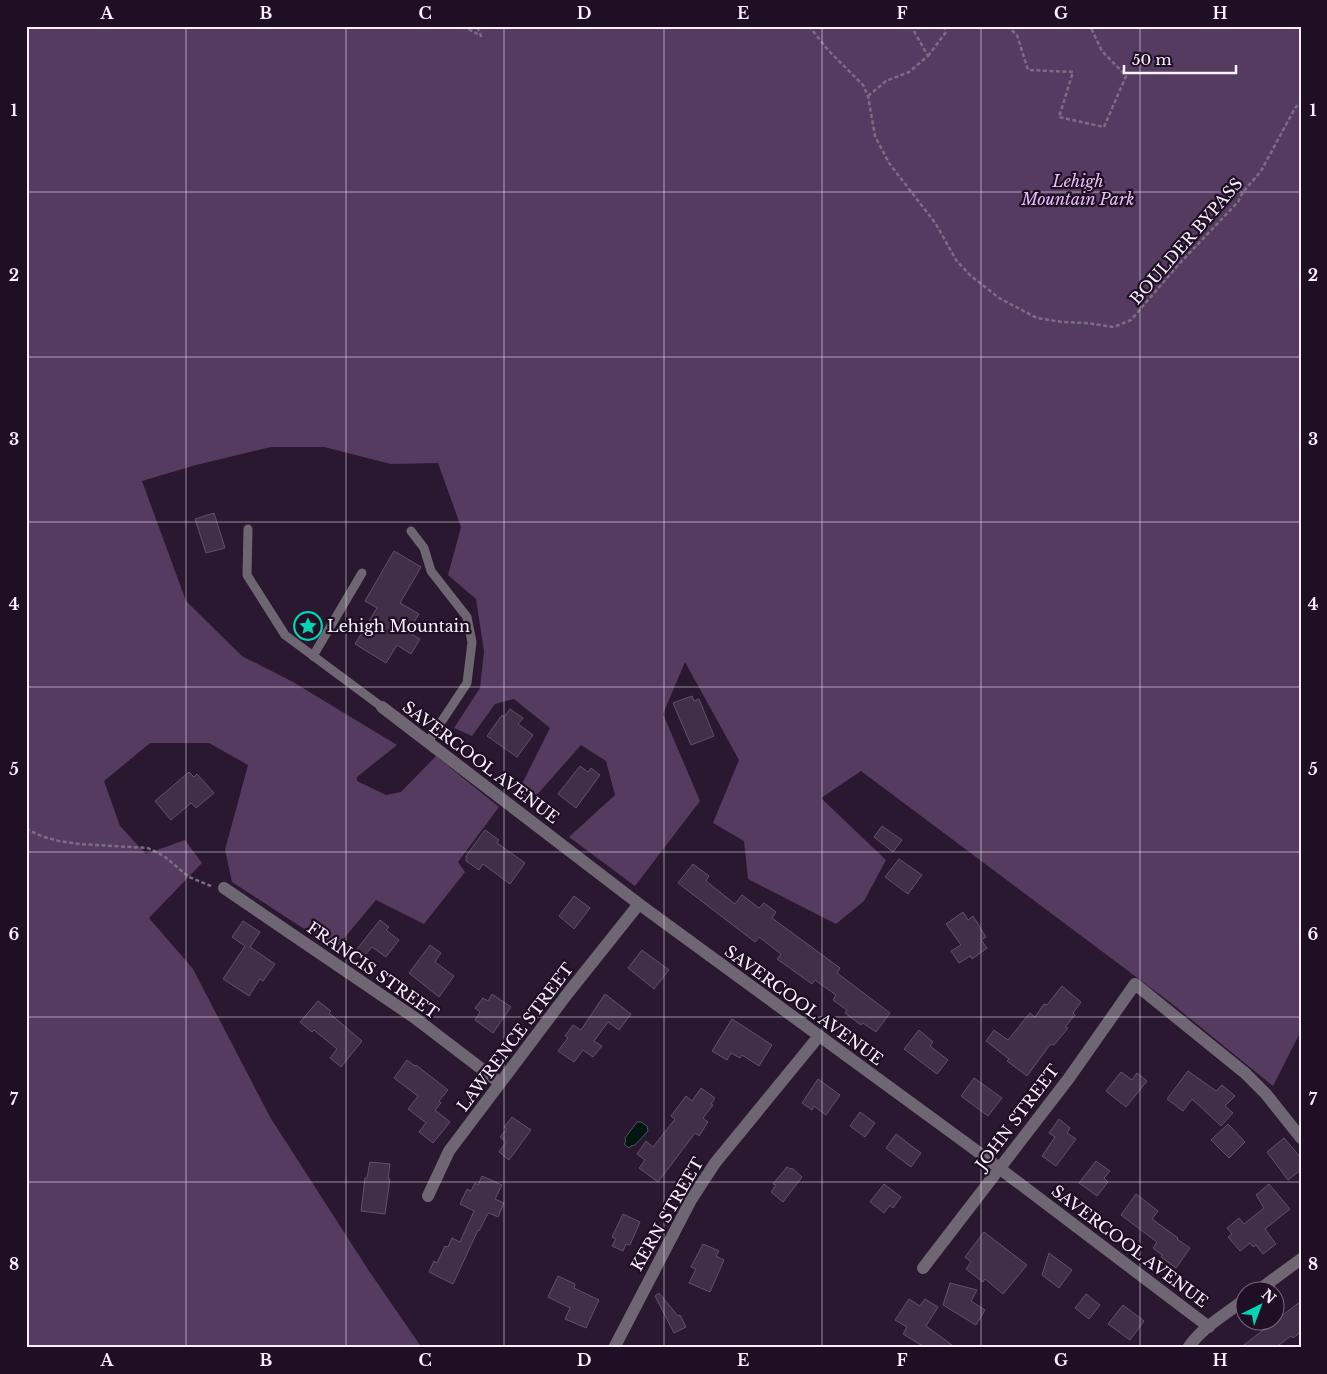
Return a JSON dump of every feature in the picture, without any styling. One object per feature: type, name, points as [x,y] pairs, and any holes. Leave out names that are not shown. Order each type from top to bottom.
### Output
[{"type":"street","name":"SAVERCOOL AVENUE","points":[[382,707],[639,904],[999,1168],[1209,1327]]},
{"type":"street","name":"FRANCIS STREET","points":[[224,888],[415,1018],[500,1083]]},
{"type":"street","name":"LAWRENCE STREET","points":[[428,1196],[449,1152],[568,993],[639,904]]},
{"type":"street","name":"JOHN STREET","points":[[923,1268],[1069,1078],[1135,984],[1245,1073],[1266,1094],[1301,1138]]},
{"type":"street","name":"KERN STREET","points":[[614,1348],[691,1200],[715,1163],[819,1036]]},
{"type":"street","points":[[1269,1282],[1301,1258]]},
{"type":"street","points":[[1188,1348],[1192,1341],[1234,1308]]},
{"type":"lane","points":[[248,529],[247,575],[285,635],[382,707]]},
{"type":"lane","points":[[411,531],[424,548],[431,571],[467,617],[472,642],[467,683],[428,742]]},
{"type":"lane","points":[[313,656],[362,573]]},
{"type":"path","points":[[463,26],[481,36],[477,26]]},
{"type":"path","points":[[809,26],[828,50],[863,85],[868,96],[886,81],[909,72],[928,56],[946,32],[944,26]]},
{"type":"path","points":[[911,26],[928,56]]},
{"type":"path","points":[[1007,26],[1017,35],[1028,70],[1073,72],[1059,117],[1104,128],[1126,76],[1102,51],[1090,26]]},
{"type":"path","name":"BOULDER BYPASS","points":[[868,96],[875,136],[889,163],[936,224],[956,260],[970,275],[999,298],[1037,318],[1114,327],[1131,320],[1141,311],[1179,264],[1238,202],[1242,192],[1260,170],[1295,108],[1301,102]]},
{"type":"path","points":[[26,829],[59,841],[148,848],[164,856],[183,873],[197,881],[214,887],[224,888]]},
{"type":"green space","name":"Lehigh Mountain Park","points":[[26,26],[1301,26],[1301,1031],[1273,1086],[1171,1003],[861,771],[821,798],[886,860],[864,901],[836,924],[748,879],[744,841],[713,823],[739,760],[685,662],[663,714],[700,801],[635,886],[569,837],[615,795],[606,761],[581,745],[528,805],[516,796],[550,728],[514,699],[495,704],[472,736],[454,728],[480,688],[484,651],[476,599],[448,575],[461,527],[438,463],[391,464],[324,447],[271,447],[196,465],[142,481],[186,601],[242,656],[293,682],[397,745],[357,777],[357,781],[386,795],[401,792],[436,756],[499,807],[458,862],[465,872],[424,924],[376,900],[335,949],[232,882],[225,850],[248,765],[209,743],[150,743],[104,781],[120,826],[146,854],[185,840],[202,863],[149,918],[193,969],[270,1117],[369,1271],[422,1348],[26,1348]]},
{"type":"shaded area","points":[[637,1122],[647,1126],[648,1131],[635,1145],[629,1148],[624,1144],[626,1142],[625,1138]]},
{"type":"building","points":[[214,513],[225,548],[206,553],[195,519]]},
{"type":"building","points":[[394,551],[421,567],[400,603],[419,614],[408,632],[420,639],[411,654],[397,645],[386,663],[355,644],[377,608],[365,601]]},
{"type":"building","points":[[692,696],[694,701],[699,699],[714,736],[691,745],[673,703]]},
{"type":"building","points":[[510,709],[523,718],[518,724],[533,735],[517,757],[487,736],[502,715],[504,717]]},
{"type":"building","points":[[580,766],[588,772],[591,768],[600,775],[576,808],[558,794]]},
{"type":"building","points":[[189,772],[194,777],[197,774],[214,793],[196,808],[191,803],[171,820],[155,801]]},
{"type":"building","points":[[882,826],[902,840],[893,852],[874,837]]},
{"type":"building","points":[[485,830],[499,840],[497,843],[525,863],[510,884],[483,864],[479,870],[466,861],[466,856]]},
{"type":"building","points":[[899,859],[922,875],[908,894],[885,877]]},
{"type":"building","points":[[693,864],[709,876],[706,881],[735,904],[742,895],[759,908],[764,903],[776,912],[772,918],[840,968],[837,973],[890,1013],[876,1032],[863,1023],[861,1025],[845,1013],[847,1010],[833,1000],[836,995],[815,980],[812,984],[777,959],[781,954],[759,937],[755,942],[678,883]]},
{"type":"building","points":[[574,896],[590,908],[574,929],[559,916]]},
{"type":"building","points":[[963,912],[968,920],[973,916],[986,937],[981,940],[987,948],[972,959],[970,956],[959,963],[951,951],[961,945],[946,924]]},
{"type":"building","points":[[380,920],[389,927],[386,930],[399,940],[386,957],[372,947],[365,955],[357,949]]},
{"type":"building","points":[[243,921],[260,932],[250,947],[275,964],[263,981],[260,979],[249,996],[223,979],[245,946],[232,937]]},
{"type":"building","points":[[430,945],[441,953],[435,962],[454,976],[439,997],[409,973]]},
{"type":"building","points":[[642,950],[669,970],[654,989],[628,968]]},
{"type":"building","points":[[1062,986],[1081,1002],[1073,1013],[1075,1015],[1065,1027],[1068,1028],[1054,1045],[1049,1046],[1027,1076],[1007,1061],[1009,1059],[986,1041],[994,1030],[1008,1040],[1030,1013],[1035,1017],[1044,1004],[1047,1005]]},
{"type":"building","points":[[492,994],[511,1007],[493,1033],[475,1020],[480,1012],[475,1008],[483,998],[488,1001]]},
{"type":"building","points":[[605,994],[631,1014],[619,1030],[608,1022],[594,1041],[602,1046],[593,1057],[583,1050],[574,1062],[558,1051],[568,1038],[565,1036],[573,1025],[581,1030]]},
{"type":"building","points":[[318,1001],[362,1041],[341,1067],[330,1058],[337,1049],[314,1030],[312,1032],[300,1022]]},
{"type":"building","points":[[732,1019],[772,1045],[759,1066],[742,1055],[740,1058],[731,1053],[727,1060],[712,1051]]},
{"type":"building","points":[[919,1030],[933,1042],[930,1046],[948,1060],[937,1074],[904,1049]]},
{"type":"building","points":[[407,1060],[448,1090],[439,1101],[441,1103],[435,1110],[450,1122],[433,1143],[419,1132],[426,1123],[408,1109],[418,1096],[394,1078]]},
{"type":"building","points":[[1188,1071],[1216,1091],[1222,1085],[1235,1096],[1225,1106],[1233,1113],[1221,1126],[1192,1099],[1183,1111],[1167,1099]]},
{"type":"building","points":[[1121,1072],[1132,1080],[1137,1073],[1147,1081],[1126,1107],[1106,1091]]},
{"type":"building","points":[[974,1078],[1002,1098],[988,1116],[961,1096]]},
{"type":"building","points":[[818,1079],[840,1095],[826,1115],[814,1106],[812,1110],[802,1103]]},
{"type":"building","points":[[701,1088],[715,1098],[711,1104],[713,1105],[703,1118],[708,1122],[699,1136],[695,1133],[658,1182],[639,1168],[645,1160],[637,1154],[646,1141],[653,1147],[675,1119],[671,1116],[686,1096],[692,1101]]},
{"type":"building","points":[[860,1112],[875,1123],[865,1137],[850,1126]]},
{"type":"building","points":[[512,1117],[531,1130],[509,1160],[499,1152],[506,1142],[500,1137],[507,1129],[504,1127]]},
{"type":"building","points":[[1059,1119],[1070,1128],[1067,1133],[1076,1139],[1056,1166],[1042,1156],[1055,1137],[1049,1133]]},
{"type":"building","points":[[1228,1124],[1245,1142],[1229,1158],[1211,1140]]},
{"type":"building","points":[[896,1134],[921,1153],[911,1167],[886,1148]]},
{"type":"building","points":[[1284,1138],[1301,1158],[1301,1170],[1288,1180],[1267,1152]]},
{"type":"building","points":[[1096,1161],[1110,1171],[1104,1178],[1108,1182],[1097,1196],[1079,1183]]},
{"type":"building","points":[[370,1162],[390,1164],[385,1214],[361,1211],[365,1178],[367,1178]]},
{"type":"building","points":[[787,1167],[792,1168],[802,1177],[783,1202],[771,1192],[776,1185],[773,1184]]},
{"type":"building","points":[[482,1176],[502,1185],[495,1199],[504,1203],[498,1217],[489,1213],[487,1215],[453,1284],[429,1272],[434,1261],[437,1263],[445,1246],[448,1247],[452,1238],[460,1242],[474,1211],[460,1204],[467,1189],[471,1191],[475,1183],[478,1185]]},
{"type":"building","points":[[884,1184],[901,1197],[893,1208],[890,1205],[884,1213],[870,1202]]},
{"type":"building","points":[[1269,1184],[1290,1209],[1265,1229],[1276,1244],[1263,1254],[1256,1245],[1253,1247],[1250,1243],[1240,1251],[1228,1237],[1232,1234],[1227,1228],[1239,1218],[1244,1224],[1264,1208],[1256,1195]]},
{"type":"building","points":[[1136,1194],[1158,1211],[1152,1219],[1190,1248],[1176,1268],[1161,1257],[1162,1255],[1153,1248],[1157,1242],[1121,1215]]},
{"type":"building","points":[[623,1214],[640,1222],[630,1245],[626,1244],[623,1251],[612,1246],[616,1239],[612,1237]]},
{"type":"building","points":[[984,1232],[1027,1265],[1003,1294],[985,1279],[983,1282],[966,1269],[971,1262],[965,1257]]},
{"type":"building","points":[[703,1244],[719,1251],[716,1256],[724,1260],[710,1292],[689,1283],[696,1269],[691,1267]]},
{"type":"building","points":[[1049,1253],[1072,1270],[1059,1288],[1042,1275]]},
{"type":"building","points":[[558,1276],[575,1284],[574,1288],[599,1300],[586,1328],[565,1319],[570,1308],[548,1297]]},
{"type":"building","points":[[950,1283],[977,1290],[971,1301],[985,1310],[976,1325],[943,1305]]},
{"type":"building","points":[[659,1293],[678,1316],[680,1315],[686,1327],[674,1333],[655,1296]]},
{"type":"building","points":[[1086,1294],[1100,1305],[1089,1319],[1075,1308]]},
{"type":"building","points":[[909,1299],[920,1306],[925,1299],[938,1307],[926,1326],[956,1348],[926,1348],[903,1334],[907,1327],[895,1320]]},
{"type":"building","points":[[1301,1301],[1301,1332],[1293,1338],[1291,1336],[1275,1348],[1240,1348],[1261,1332],[1284,1332],[1284,1314]]},
{"type":"building","points":[[1123,1305],[1144,1321],[1130,1340],[1108,1324]]},
{"type":"place","name":"Lehigh Mountain","points":[[308,626]]}]
